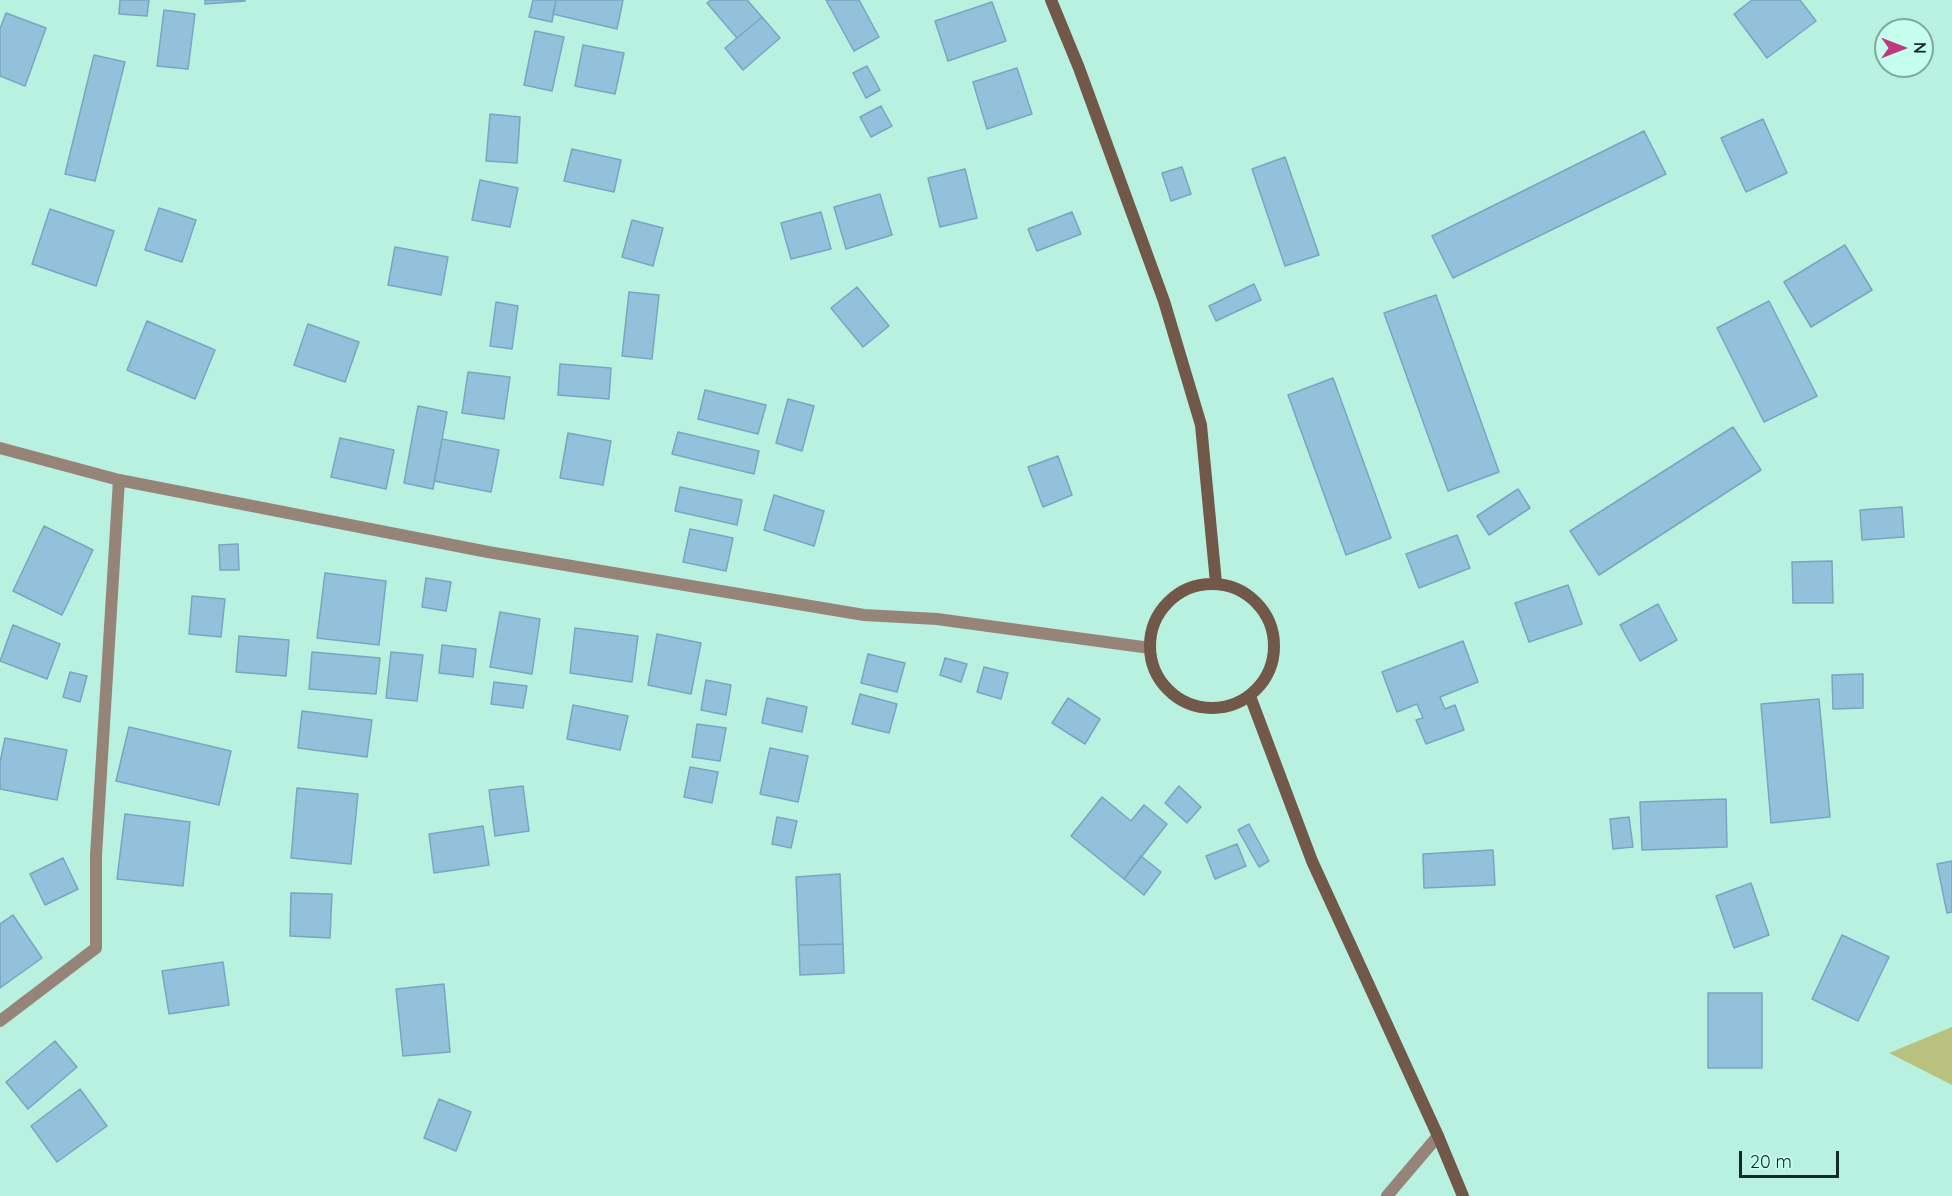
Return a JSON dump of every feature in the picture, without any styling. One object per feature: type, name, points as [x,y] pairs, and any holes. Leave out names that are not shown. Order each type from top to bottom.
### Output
[{"type":"street","points":[[1051,0],[1164,301],[1201,426],[1216,583]]},
{"type":"street","points":[[0,448],[119,480],[488,552],[864,615],[937,619],[1150,648]]},
{"type":"street","points":[[0,1021],[96,948],[96,863],[119,480]]},
{"type":"street","points":[[1216,583],[1235,587],[1251,596],[1264,610],[1272,627],[1275,646],[1272,665],[1264,682],[1250,696],[1235,704],[1219,708],[1201,708],[1171,693],[1160,680],[1152,664],[1150,648],[1152,630],[1158,614],[1168,600],[1182,590],[1199,584],[1216,583]]},
{"type":"street","points":[[1250,696],[1312,861],[1438,1136],[1462,1196]]},
{"type":"street","points":[[1387,1196],[1438,1136]]},
{"type":"green space","points":[[1952,1027],[1952,1085],[1889,1053]]},
{"type":"building","points":[[120,0],[149,0],[147,16],[119,14]]},
{"type":"building","points":[[205,0],[245,0],[245,1],[205,4]]},
{"type":"building","points":[[533,0],[556,0],[552,22],[529,17]]},
{"type":"building","points":[[556,0],[623,0],[617,29],[553,14]]},
{"type":"building","points":[[711,0],[747,0],[762,17],[737,38],[707,3]]},
{"type":"building","points":[[826,0],[859,0],[879,37],[854,51]]},
{"type":"building","points":[[1752,0],[1800,0],[1816,21],[1767,58],[1734,14]]},
{"type":"building","points":[[992,2],[1006,41],[948,61],[935,21]]},
{"type":"building","points":[[164,10],[195,14],[188,69],[157,66]]},
{"type":"building","points":[[6,13],[46,28],[25,86],[0,76],[0,29]]},
{"type":"building","points":[[762,17],[780,38],[743,70],[725,48]]},
{"type":"building","points":[[535,31],[564,37],[552,91],[524,85]]},
{"type":"building","points":[[583,45],[624,53],[615,94],[575,86]]},
{"type":"building","points":[[94,55],[125,62],[95,181],[65,174]]},
{"type":"building","points":[[867,66],[880,90],[866,98],[853,73]]},
{"type":"building","points":[[1017,68],[1032,114],[987,129],[973,82]]},
{"type":"building","points":[[881,106],[892,126],[871,137],[860,117]]},
{"type":"building","points":[[490,114],[520,117],[517,163],[486,161]]},
{"type":"building","points":[[1763,119],[1787,173],[1746,192],[1721,138]]},
{"type":"building","points":[[1644,131],[1666,174],[1453,278],[1432,236]]},
{"type":"building","points":[[572,149],[621,160],[614,192],[564,181]]},
{"type":"building","points":[[1285,157],[1319,255],[1285,266],[1252,169]]},
{"type":"building","points":[[1182,167],[1191,194],[1171,201],[1162,173]]},
{"type":"building","points":[[965,169],[977,218],[940,227],[928,178]]},
{"type":"building","points":[[480,180],[518,188],[510,227],[472,220]]},
{"type":"building","points":[[880,194],[892,235],[846,249],[834,207]]},
{"type":"building","points":[[159,208],[196,220],[182,262],[145,250]]},
{"type":"building","points":[[50,209],[114,231],[96,286],[32,264]]},
{"type":"building","points":[[821,212],[831,249],[791,259],[781,223]]},
{"type":"building","points":[[1072,212],[1081,234],[1037,251],[1028,229]]},
{"type":"building","points":[[632,220],[663,228],[653,266],[622,257]]},
{"type":"building","points":[[1845,245],[1872,290],[1811,327],[1784,282]]},
{"type":"building","points":[[395,247],[448,257],[441,295],[388,285]]},
{"type":"building","points":[[1254,284],[1261,300],[1216,321],[1209,306]]},
{"type":"building","points":[[857,287],[889,326],[863,347],[831,308]]},
{"type":"building","points":[[629,292],[659,295],[652,359],[622,356]]},
{"type":"building","points":[[1436,295],[1499,472],[1448,491],[1384,313]]},
{"type":"building","points":[[1769,301],[1817,396],[1764,422],[1717,328]]},
{"type":"building","points":[[496,302],[518,306],[512,349],[490,346]]},
{"type":"building","points":[[147,321],[215,350],[195,399],[127,370]]},
{"type":"building","points":[[308,324],[359,342],[345,382],[294,365]]},
{"type":"building","points":[[560,364],[611,368],[609,399],[558,395]]},
{"type":"building","points":[[468,372],[510,377],[504,419],[462,413]]},
{"type":"building","points":[[1333,378],[1391,538],[1346,555],[1288,395]]},
{"type":"building","points":[[705,390],[766,405],[758,434],[698,419]]},
{"type":"building","points":[[788,399],[814,406],[802,451],[776,443]]},
{"type":"building","points":[[418,406],[447,412],[433,489],[404,483]]},
{"type":"building","points":[[1733,427],[1761,470],[1599,575],[1570,531]]},
{"type":"building","points":[[678,432],[759,451],[754,474],[672,454]]},
{"type":"building","points":[[568,433],[611,441],[603,485],[560,478]]},
{"type":"building","points":[[340,438],[394,450],[386,489],[331,477]]},
{"type":"building","points":[[442,439],[499,450],[491,492],[434,481]]},
{"type":"building","points":[[1058,456],[1072,495],[1043,507],[1028,467]]},
{"type":"building","points":[[680,487],[742,500],[737,525],[675,511]]},
{"type":"building","points":[[1518,489],[1530,508],[1489,535],[1477,516]]},
{"type":"building","points":[[774,495],[824,511],[814,546],[764,530]]},
{"type":"building","points":[[1902,507],[1904,537],[1862,540],[1860,510]]},
{"type":"building","points":[[44,526],[93,550],[62,615],[13,591]]},
{"type":"building","points":[[690,529],[733,538],[726,571],[683,562]]},
{"type":"building","points":[[1457,535],[1470,568],[1419,588],[1406,554]]},
{"type":"building","points":[[238,544],[239,570],[220,570],[219,545]]},
{"type":"building","points":[[1832,561],[1833,603],[1793,603],[1792,562]]},
{"type":"building","points":[[325,573],[386,581],[379,645],[317,638]]},
{"type":"building","points":[[426,578],[451,582],[446,611],[422,607]]},
{"type":"building","points":[[1568,585],[1582,624],[1529,642],[1515,603]]},
{"type":"building","points":[[192,596],[225,599],[221,637],[189,634]]},
{"type":"building","points":[[1658,604],[1677,640],[1640,661],[1620,625]]},
{"type":"building","points":[[500,612],[540,619],[532,674],[490,667]]},
{"type":"building","points":[[13,625],[60,644],[47,679],[0,661]]},
{"type":"building","points":[[575,628],[638,636],[632,682],[570,673]]},
{"type":"building","points":[[657,634],[701,643],[691,694],[648,685]]},
{"type":"building","points":[[239,636],[289,640],[286,676],[236,672]]},
{"type":"building","points":[[1463,641],[1478,682],[1440,697],[1445,709],[1455,705],[1464,730],[1426,744],[1416,720],[1423,718],[1417,704],[1397,712],[1382,672]]},
{"type":"building","points":[[442,645],[476,649],[473,677],[439,673]]},
{"type":"building","points":[[312,652],[380,658],[376,694],[309,689]]},
{"type":"building","points":[[391,652],[423,655],[417,701],[386,698]]},
{"type":"building","points":[[868,654],[905,663],[897,692],[861,683]]},
{"type":"building","points":[[945,658],[967,664],[961,682],[940,675]]},
{"type":"building","points":[[984,667],[1008,673],[1001,699],[977,692]]},
{"type":"building","points":[[70,672],[87,676],[80,702],[63,697]]},
{"type":"building","points":[[1863,674],[1863,708],[1833,709],[1832,675]]},
{"type":"building","points":[[706,680],[731,685],[726,715],[701,710]]},
{"type":"building","points":[[494,682],[527,686],[523,708],[491,704]]},
{"type":"building","points":[[860,694],[897,704],[889,733],[852,724]]},
{"type":"building","points":[[767,698],[807,707],[802,732],[762,723]]},
{"type":"building","points":[[1068,698],[1100,719],[1085,744],[1052,723]]},
{"type":"building","points":[[1819,699],[1830,817],[1771,823],[1761,704]]},
{"type":"building","points":[[573,705],[628,716],[620,750],[567,739]]},
{"type":"building","points":[[302,711],[372,720],[367,757],[298,748]]},
{"type":"building","points":[[697,724],[726,728],[720,761],[692,757]]},
{"type":"building","points":[[129,727],[231,751],[219,805],[116,781]]},
{"type":"building","points":[[5,738],[67,750],[57,800],[0,789],[0,762]]},
{"type":"building","points":[[770,748],[808,756],[798,802],[760,794]]},
{"type":"building","points":[[690,767],[718,772],[712,803],[684,797]]},
{"type":"building","points":[[523,786],[529,831],[495,836],[489,790]]},
{"type":"building","points":[[1179,786],[1201,807],[1187,823],[1165,803]]},
{"type":"building","points":[[297,788],[358,794],[351,864],[291,858]]},
{"type":"building","points":[[1102,797],[1131,821],[1144,805],[1167,824],[1124,879],[1071,836]]},
{"type":"building","points":[[1726,799],[1727,847],[1642,850],[1640,802]]},
{"type":"building","points":[[125,814],[190,822],[183,886],[117,879]]},
{"type":"building","points":[[777,817],[797,821],[791,848],[772,844]]},
{"type":"building","points":[[1629,817],[1633,847],[1613,849],[1610,819]]},
{"type":"building","points":[[1249,824],[1269,861],[1259,867],[1238,830]]},
{"type":"building","points":[[483,826],[489,865],[434,873],[429,834]]},
{"type":"building","points":[[1237,844],[1246,866],[1215,879],[1206,856]]},
{"type":"building","points":[[1493,850],[1495,885],[1424,888],[1423,854]]},
{"type":"building","points":[[1141,856],[1161,872],[1144,895],[1124,879]]},
{"type":"building","points":[[63,858],[78,889],[45,905],[30,874]]},
{"type":"building","points":[[1952,861],[1952,912],[1947,913],[1937,864]]},
{"type":"building","points":[[840,874],[843,944],[799,945],[796,877]]},
{"type":"building","points":[[1751,883],[1769,935],[1734,948],[1716,896]]},
{"type":"building","points":[[291,893],[332,894],[330,938],[290,936]]},
{"type":"building","points":[[13,915],[42,958],[0,988],[0,924]]},
{"type":"building","points":[[1842,935],[1889,957],[1858,1021],[1812,999]]},
{"type":"building","points":[[843,944],[844,973],[800,975],[799,945]]},
{"type":"building","points":[[223,962],[229,1005],[169,1014],[162,971]]},
{"type":"building","points":[[444,984],[450,1052],[403,1056],[396,989]]},
{"type":"building","points":[[1708,993],[1762,993],[1762,1068],[1708,1068]]},
{"type":"building","points":[[55,1041],[77,1067],[28,1109],[6,1082]]},
{"type":"building","points":[[80,1089],[107,1126],[57,1162],[31,1126]]},
{"type":"building","points":[[439,1099],[471,1112],[456,1151],[424,1138]]}]
